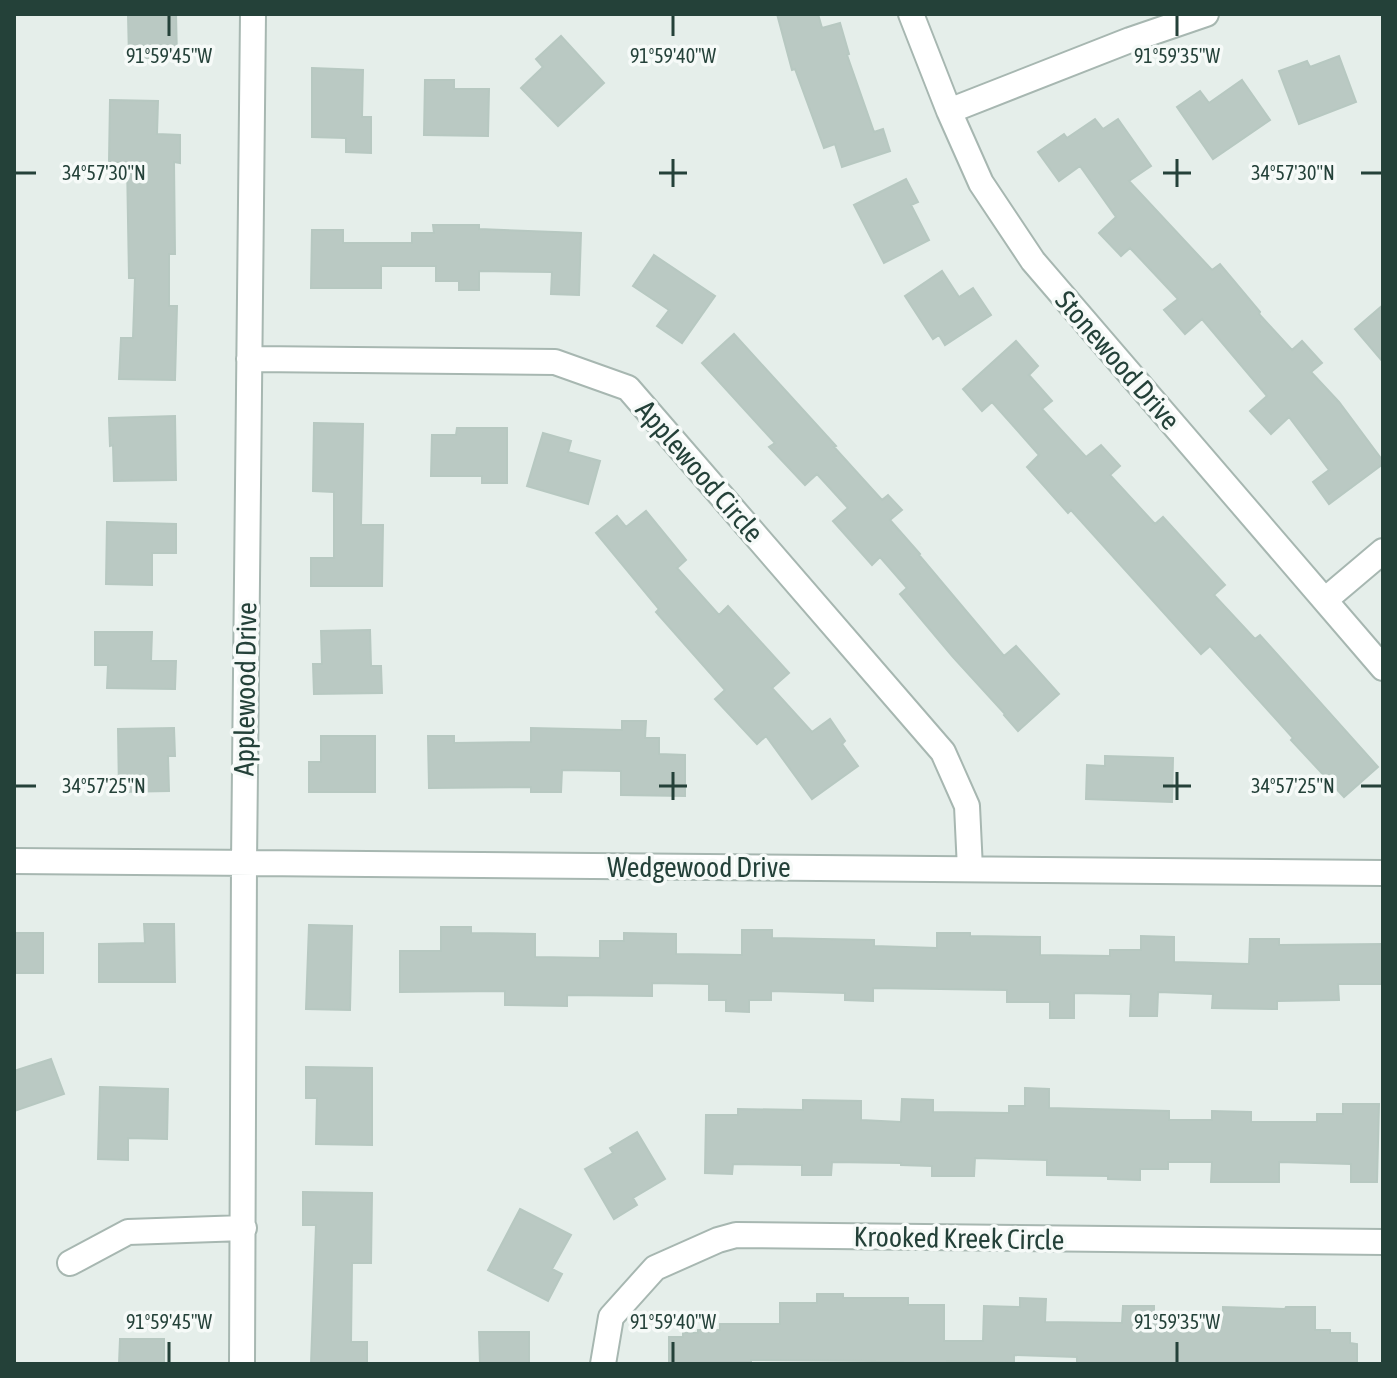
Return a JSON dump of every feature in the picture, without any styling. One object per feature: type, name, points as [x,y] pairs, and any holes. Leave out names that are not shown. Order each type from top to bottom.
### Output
[{"type":"street","name":"Applewood Drive","points":[[242,1364],[253,14]]},
{"type":"street","name":"Stonewood Drive","points":[[911,14],[981,183],[1033,261],[1383,668]]},
{"type":"street","points":[[949,111],[1130,40],[1206,14]]},
{"type":"street","name":"Applewood Circle","points":[[249,359],[555,362],[628,388],[943,752],[967,806],[970,869]]},
{"type":"street","points":[[1325,600],[1383,551]]},
{"type":"street","name":"Wedgewood Drive","points":[[14,861],[1383,873]]},
{"type":"street","points":[[70,1263],[128,1232],[244,1228]]},
{"type":"street","name":"Krooked Kreek Circle","points":[[603,1364],[611,1317],[655,1268],[736,1235],[1383,1242]]},
{"type":"building","points":[[128,14],[176,14],[177,58],[129,58]]},
{"type":"building","points":[[777,14],[818,14],[822,28],[840,23],[847,55],[874,132],[883,129],[890,151],[842,167],[835,144],[824,148],[795,69],[792,70]]},
{"type":"building","points":[[561,36],[604,83],[558,126],[521,88],[543,67],[536,59]]},
{"type":"building","points":[[1339,56],[1356,102],[1299,124],[1279,71],[1307,61],[1310,67]]},
{"type":"building","points":[[312,68],[363,70],[362,117],[371,117],[371,153],[346,152],[346,138],[312,137]]},
{"type":"building","points":[[425,80],[454,80],[454,89],[489,89],[488,136],[424,135]]},
{"type":"building","points":[[1242,80],[1270,120],[1213,159],[1177,107],[1200,91],[1209,103]]},
{"type":"building","points":[[110,100],[158,101],[157,134],[180,135],[180,163],[174,162],[175,254],[169,254],[169,306],[177,306],[175,380],[119,379],[121,338],[133,338],[135,278],[129,278],[127,162],[109,162]]},
{"type":"building","points":[[1095,119],[1103,129],[1118,119],[1151,166],[1129,181],[1212,270],[1220,264],[1292,350],[1302,341],[1322,363],[1311,372],[1339,402],[1383,461],[1329,504],[1313,482],[1329,470],[1289,417],[1271,434],[1250,411],[1267,396],[1202,319],[1185,334],[1164,310],[1178,299],[1130,248],[1121,256],[1099,233],[1116,217],[1080,166],[1059,181],[1038,152],[1064,134],[1067,138]]},
{"type":"building","points":[[906,179],[918,202],[911,205],[929,240],[884,263],[854,205]]},
{"type":"building","points":[[433,225],[479,225],[479,229],[581,233],[579,295],[551,294],[552,272],[479,271],[479,290],[459,290],[459,281],[436,281],[436,266],[381,266],[381,288],[311,288],[312,230],[343,230],[343,243],[412,243],[412,233],[434,233]]},
{"type":"building","points":[[654,255],[715,296],[682,343],[657,326],[669,310],[633,286]]},
{"type":"building","points":[[942,271],[959,297],[973,288],[991,315],[945,345],[939,335],[933,339],[905,296]]},
{"type":"building","points":[[1383,305],[1383,362],[1355,329]]},
{"type":"building","points":[[734,334],[882,500],[888,495],[902,510],[890,520],[1004,656],[1016,646],[1059,694],[1018,731],[900,594],[907,588],[880,557],[872,565],[833,521],[848,508],[817,474],[805,485],[769,447],[775,443],[702,363]]},
{"type":"building","points":[[1016,341],[1038,366],[1029,375],[1052,401],[1042,409],[1086,457],[1101,445],[1120,466],[1110,475],[1155,524],[1163,517],[1225,585],[1214,595],[1255,639],[1260,635],[1378,767],[1344,797],[1210,646],[1201,654],[1071,510],[1068,513],[1027,467],[1039,455],[992,402],[982,411],[963,389]]},
{"type":"building","points":[[175,416],[176,480],[114,481],[109,418]]},
{"type":"building","points":[[314,423],[363,424],[361,525],[383,525],[382,586],[311,586],[311,558],[334,558],[334,492],[313,491]]},
{"type":"building","points":[[457,428],[507,428],[507,483],[482,483],[482,476],[431,476],[432,435],[456,435]]},
{"type":"building","points":[[543,433],[571,441],[568,452],[600,461],[588,504],[527,486]]},
{"type":"building","points":[[646,511],[686,560],[677,568],[719,615],[728,606],[789,673],[772,688],[812,732],[830,719],[845,741],[842,744],[858,766],[812,799],[766,736],[757,744],[715,699],[725,690],[656,612],[659,609],[596,533],[617,516],[626,527]]},
{"type":"building","points":[[107,522],[176,524],[176,553],[152,553],[152,585],[106,584]]},
{"type":"building","points":[[370,630],[371,666],[381,666],[382,693],[314,694],[313,664],[322,664],[321,631]]},
{"type":"building","points":[[95,632],[152,632],[151,661],[176,661],[175,689],[107,688],[108,665],[95,665]]},
{"type":"building","points":[[622,721],[646,721],[645,738],[659,738],[659,754],[685,755],[685,796],[621,795],[621,771],[562,770],[561,792],[531,792],[531,787],[429,788],[428,736],[454,736],[454,743],[531,742],[531,728],[622,730]]},
{"type":"building","points":[[174,728],[175,756],[168,756],[169,791],[119,792],[118,729]]},
{"type":"building","points":[[321,736],[375,736],[375,792],[309,792],[309,762],[321,762]]},
{"type":"building","points":[[1105,756],[1173,758],[1172,802],[1086,799],[1087,765],[1105,766]]},
{"type":"building","points":[[144,924],[174,924],[175,982],[99,982],[99,944],[145,943]]},
{"type":"building","points":[[309,925],[352,926],[350,1010],[306,1009]]},
{"type":"building","points":[[441,927],[471,927],[471,933],[535,934],[535,957],[600,958],[600,941],[624,941],[624,933],[676,934],[676,954],[742,955],[742,930],[772,930],[772,938],[874,940],[874,946],[937,948],[937,933],[1040,937],[1040,955],[1110,956],[1110,950],[1141,950],[1141,936],[1174,937],[1174,962],[1249,964],[1250,939],[1279,939],[1279,945],[1383,944],[1383,984],[1338,984],[1339,1000],[1277,1001],[1277,1009],[1212,1008],[1213,994],[1158,992],[1157,1016],[1130,1016],[1131,994],[1074,993],[1074,1018],[1050,1018],[1050,1002],[1007,1002],[1007,990],[873,988],[873,1001],[845,1000],[845,993],[771,991],[771,1000],[749,1000],[749,1012],[726,1011],[726,1000],[709,1000],[709,984],[652,983],[652,996],[567,995],[567,1006],[505,1005],[505,991],[400,992],[400,951],[441,951]]},
{"type":"building","points":[[14,933],[43,933],[43,973],[14,973]]},
{"type":"building","points":[[51,1059],[64,1094],[14,1111],[14,1071]]},
{"type":"building","points":[[306,1067],[372,1068],[372,1145],[316,1144],[317,1098],[306,1098]]},
{"type":"building","points":[[100,1087],[168,1089],[167,1139],[128,1138],[128,1160],[98,1159]]},
{"type":"building","points":[[1025,1088],[1049,1089],[1049,1108],[1169,1111],[1169,1120],[1212,1120],[1212,1111],[1251,1112],[1251,1122],[1317,1122],[1317,1114],[1343,1114],[1343,1104],[1379,1104],[1377,1182],[1351,1182],[1351,1164],[1279,1162],[1279,1182],[1211,1182],[1212,1162],[1168,1162],[1168,1169],[1140,1169],[1140,1180],[1047,1175],[1047,1160],[975,1158],[974,1176],[932,1176],[932,1166],[832,1162],[831,1175],[802,1175],[802,1165],[733,1164],[732,1174],[705,1173],[706,1115],[738,1115],[738,1109],[803,1110],[803,1100],[861,1101],[861,1120],[901,1122],[902,1099],[933,1100],[933,1112],[1009,1113],[1009,1106],[1025,1106]]},
{"type":"building","points":[[637,1132],[665,1179],[633,1198],[637,1205],[614,1219],[585,1169],[613,1153],[610,1148]]},
{"type":"building","points":[[303,1192],[372,1193],[371,1263],[352,1263],[351,1342],[367,1342],[367,1364],[311,1364],[316,1225],[303,1225]]},
{"type":"building","points":[[520,1209],[571,1235],[552,1269],[562,1274],[548,1301],[488,1270]]},
{"type":"building","points":[[817,1294],[843,1294],[843,1298],[908,1298],[908,1305],[944,1305],[944,1341],[983,1341],[984,1306],[1020,1307],[1020,1298],[1046,1299],[1045,1322],[1122,1323],[1123,1306],[1154,1306],[1154,1320],[1223,1321],[1223,1307],[1315,1307],[1315,1330],[1350,1333],[1350,1343],[1357,1344],[1357,1364],[1077,1364],[1077,1357],[1014,1355],[1014,1363],[751,1360],[751,1364],[669,1364],[669,1337],[683,1337],[683,1333],[698,1333],[698,1330],[720,1330],[720,1324],[780,1324],[780,1303],[817,1303]]},
{"type":"building","points":[[479,1332],[529,1332],[529,1364],[480,1364]]},
{"type":"building","points":[[120,1339],[164,1339],[164,1364],[119,1364]]}]
